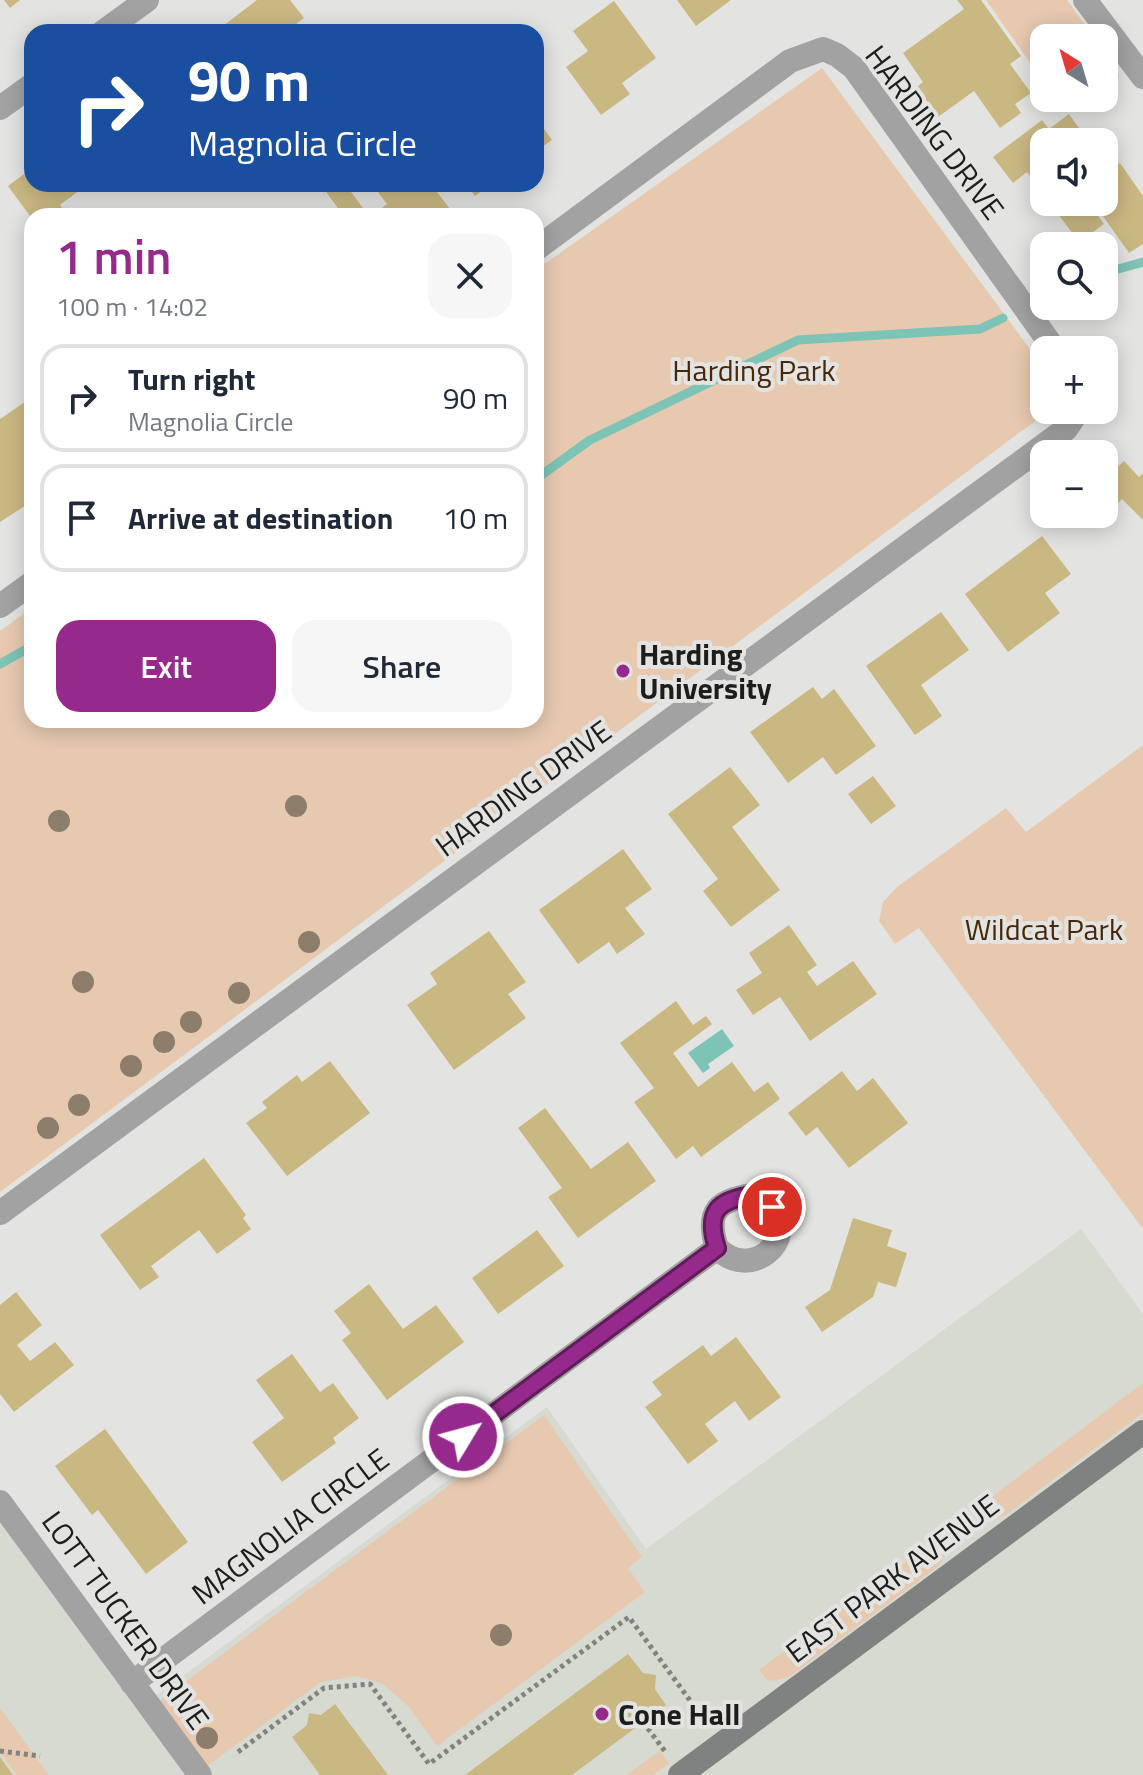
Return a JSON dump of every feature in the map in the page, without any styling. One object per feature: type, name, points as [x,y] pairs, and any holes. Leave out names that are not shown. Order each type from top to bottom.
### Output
[{"type":"street","points":[[114,24],[147,0]]},
{"type":"street","points":[[1085,0],[1143,77]]},
{"type":"street","name":"HARDING DRIVE","points":[[544,243],[790,61],[823,49],[854,68],[1045,336]]},
{"type":"street","points":[[0,108],[24,91]]},
{"type":"street","name":"HARDING DRIVE","points":[[0,1213],[1069,424]]},
{"type":"street","points":[[0,606],[24,589]]},
{"type":"street","name":"MAGNOLIA CIRCLE","points":[[132,1683],[717,1248]]},
{"type":"street","name":"EAST PARK AVENUE","points":[[676,1768],[1143,1432]]},
{"type":"street","name":"LOTT TUCKER DRIVE","points":[[0,1502],[200,1775]]},
{"type":"path","points":[[238,1752],[324,1688],[370,1684],[429,1764],[629,1617],[714,1732]]},
{"type":"path","points":[[643,1722],[676,1768]]},
{"type":"path","points":[[0,1751],[40,1756]]},
{"type":"shaded area","points":[[722,1029],[734,1046],[708,1064],[710,1068],[703,1073],[688,1053]]},
{"type":"shaded area","points":[[1081,1229],[1143,1314],[1143,1775],[0,1775],[0,1521],[137,1710],[547,1407],[646,1549]]},
{"type":"green space","points":[[986,0],[1067,0],[1085,24],[1030,24],[1030,63]]},
{"type":"green space","name":"Harding Park","points":[[822,68],[1030,349],[1031,424],[0,1192],[0,631],[24,614],[24,728],[544,728],[544,264]]},
{"type":"green space","name":"Wildcat Park","points":[[1143,745],[1143,1229],[919,928],[895,944],[879,921],[883,902],[897,887],[1006,808],[1026,832]]},
{"type":"green space","points":[[1143,1383],[1143,1413],[1006,1515],[988,1520],[973,1511]]},
{"type":"green space","points":[[544,1415],[642,1557],[628,1568],[645,1592],[437,1746],[408,1706],[383,1684],[357,1676],[321,1682],[206,1767],[158,1702]]},
{"type":"green space","points":[[942,1535],[949,1546],[940,1565],[789,1677],[771,1681],[759,1670]]},
{"type":"green space","points":[[0,1708],[49,1775],[17,1775],[0,1755]]},
{"type":"green space","points":[[660,1751],[669,1764],[653,1775],[626,1775]]},
{"type":"building","points":[[4,0],[20,0],[10,8]]},
{"type":"building","points":[[257,0],[290,0],[304,18],[296,24],[226,24]]},
{"type":"building","points":[[677,0],[731,0],[696,26]]},
{"type":"building","points":[[957,0],[981,0],[1021,56],[1010,64],[1030,94],[1015,104],[1021,113],[1000,128],[974,91],[938,117],[917,87],[923,82],[903,53],[964,9]]},
{"type":"building","points":[[614,1],[656,58],[622,83],[630,94],[601,115],[566,67],[588,51],[573,31]]},
{"type":"building","points":[[1069,114],[1079,128],[1050,128]]},
{"type":"building","points":[[1042,120],[1048,128],[1031,128]]},
{"type":"building","points":[[544,129],[552,140],[544,146]]},
{"type":"building","points":[[1030,129],[1030,176],[1027,172],[1013,183],[993,157]]},
{"type":"building","points":[[1120,163],[1143,196],[1143,244],[1129,253],[1118,237],[1118,232],[1114,232],[1103,216],[1118,216]]},
{"type":"building","points":[[24,174],[24,192],[77,192],[60,205],[62,208],[24,208],[8,186]]},
{"type":"building","points":[[326,192],[351,192],[363,208],[338,208]]},
{"type":"building","points":[[378,192],[437,192],[449,208],[382,208],[387,204]]},
{"type":"building","points":[[1060,216],[1098,216],[1104,224],[1093,232],[1072,232]]},
{"type":"building","points":[[24,402],[24,507],[0,522],[0,419]]},
{"type":"building","points":[[1124,461],[1139,477],[1143,473],[1143,520],[1122,499],[1118,503],[1118,467]]},
{"type":"building","points":[[1042,536],[1071,574],[1045,593],[1060,613],[1008,652],[965,594]]},
{"type":"building","points":[[941,612],[969,650],[921,685],[942,716],[915,735],[866,666]]},
{"type":"building","points":[[813,687],[822,699],[834,689],[876,746],[836,775],[823,757],[788,783],[750,732]]},
{"type":"building","points":[[730,767],[760,805],[732,827],[780,890],[731,927],[703,891],[718,879],[668,814]]},
{"type":"building","points":[[873,776],[896,806],[871,824],[848,794]]},
{"type":"building","points":[[623,849],[652,889],[625,908],[645,934],[617,954],[609,942],[578,964],[539,910]]},
{"type":"building","points":[[789,925],[817,965],[807,972],[817,986],[853,961],[877,994],[810,1041],[780,997],[753,1015],[736,990],[762,973],[749,953]]},
{"type":"building","points":[[489,931],[526,982],[508,994],[526,1018],[454,1070],[407,1005],[437,984],[430,973]]},
{"type":"building","points":[[676,1001],[693,1025],[706,1016],[712,1024],[673,1053],[698,1087],[732,1062],[754,1092],[768,1082],[780,1099],[701,1157],[693,1146],[676,1159],[634,1102],[654,1088],[620,1043]]},
{"type":"building","points":[[330,1061],[370,1113],[287,1176],[246,1123],[267,1108],[262,1102],[297,1075],[302,1082]]},
{"type":"building","points":[[842,1071],[857,1091],[873,1078],[908,1123],[849,1168],[817,1127],[806,1136],[788,1113]]},
{"type":"building","points":[[545,1108],[591,1169],[628,1142],[656,1181],[578,1238],[548,1197],[562,1188],[518,1128]]},
{"type":"building","points":[[204,1158],[246,1215],[243,1218],[251,1229],[217,1254],[199,1230],[151,1266],[159,1277],[140,1290],[100,1235]]},
{"type":"building","points":[[853,1218],[892,1230],[887,1246],[907,1253],[896,1287],[878,1282],[873,1297],[822,1332],[805,1307],[830,1290]]},
{"type":"building","points":[[537,1230],[564,1266],[498,1314],[472,1278]]},
{"type":"building","points":[[369,1284],[403,1329],[436,1305],[464,1342],[387,1400],[342,1340],[351,1333],[334,1311]]},
{"type":"building","points":[[16,1292],[42,1325],[17,1345],[30,1361],[55,1342],[74,1365],[14,1412],[0,1394],[0,1305]]},
{"type":"building","points":[[736,1337],[781,1397],[749,1421],[735,1401],[705,1424],[718,1441],[688,1464],[645,1407],[662,1395],[652,1382],[703,1345],[711,1356]]},
{"type":"building","points":[[292,1354],[320,1392],[333,1383],[359,1418],[333,1438],[336,1443],[282,1482],[252,1442],[284,1418],[256,1380]]},
{"type":"building","points":[[105,1429],[188,1542],[146,1574],[98,1510],[92,1515],[55,1466]]},
{"type":"building","name":"Cone Hall","points":[[628,1654],[643,1673],[656,1675],[655,1689],[666,1705],[572,1775],[465,1775]]},
{"type":"building","points":[[335,1704],[388,1775],[320,1775],[292,1737],[307,1725],[309,1713],[321,1715]]},
{"type":"building","points":[[0,1757],[13,1775],[0,1775]]},
{"type":"waterway","points":[[1118,269],[1143,262]]},
{"type":"waterway","points":[[544,473],[590,440],[798,340],[980,329],[1003,318]]},
{"type":"waterway","points":[[0,664],[24,650]]},
{"type":"place","name":"Harding University","points":[[623,671]]},
{"type":"place","name":"Cone Hall","points":[[602,1714]]},
{"type":"route","points":[[463,1437],[717,1248],[711,1229],[714,1214],[728,1199],[753,1195],[772,1207]]}]
